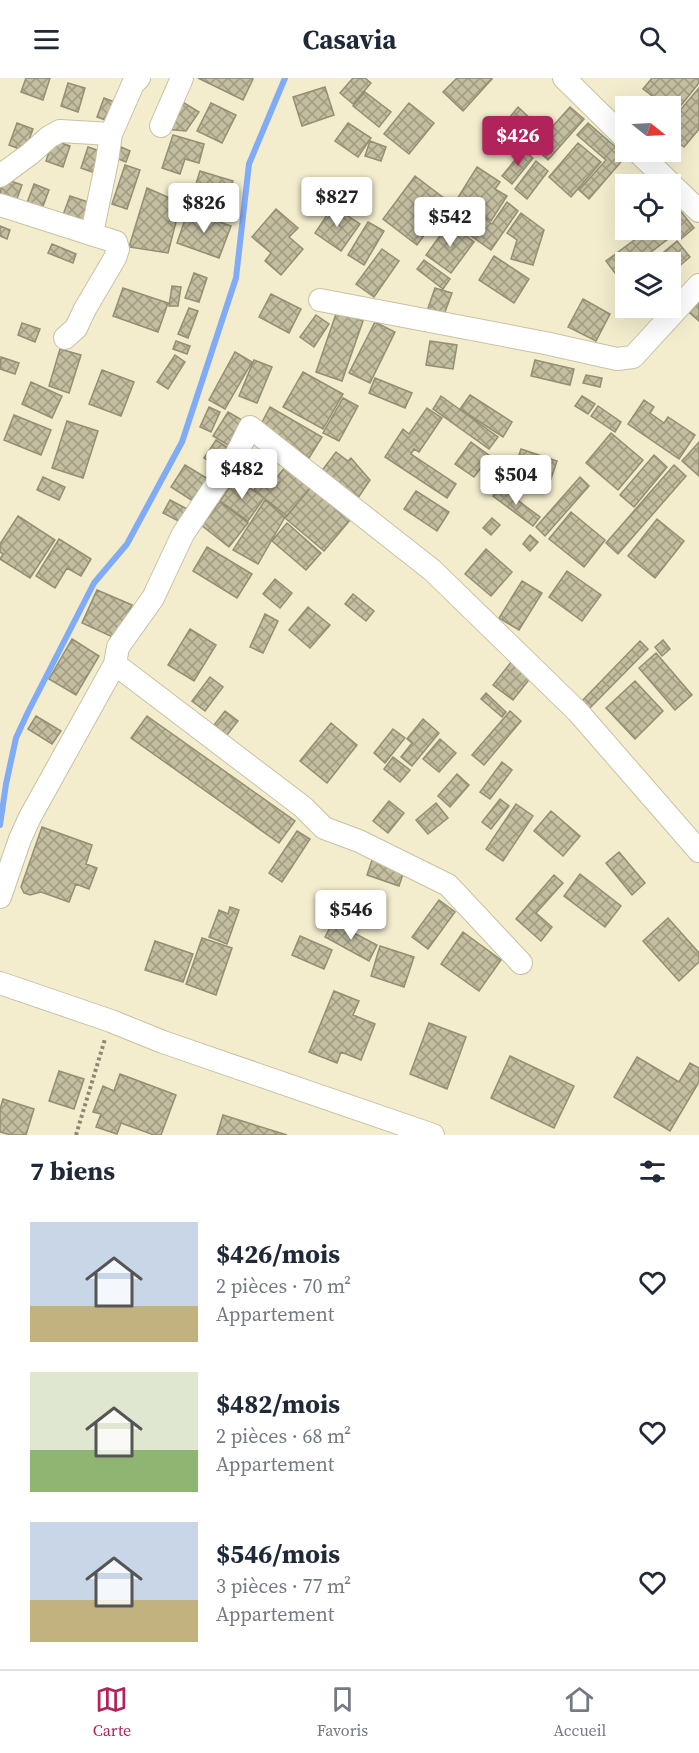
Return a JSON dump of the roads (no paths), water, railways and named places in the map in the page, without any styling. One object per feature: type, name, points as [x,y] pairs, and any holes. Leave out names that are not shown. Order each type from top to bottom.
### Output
[{"type":"street","points":[[161,126],[182,78]]},
{"type":"street","points":[[564,78],[615,128]]},
{"type":"street","points":[[92,233],[111,134],[129,80]]},
{"type":"street","points":[[0,176],[60,130],[111,134]]},
{"type":"street","points":[[648,162],[699,211]]},
{"type":"street","points":[[0,206],[116,242],[118,249],[115,258],[76,328],[65,338]]},
{"type":"street","points":[[320,300],[617,359],[633,357],[699,285]]},
{"type":"street","points":[[0,897],[30,817],[115,664],[118,647],[153,598],[183,534],[236,455],[250,428],[432,570],[578,712],[699,851]]},
{"type":"street","points":[[115,664],[303,807],[324,828],[359,841],[448,885],[521,963]]},
{"type":"street","points":[[0,983],[111,1021],[163,1042],[434,1135]]},
{"type":"waterway","points":[[0,825],[16,738],[28,712],[94,583],[127,544],[182,442],[236,278],[249,164],[285,78]]}]
